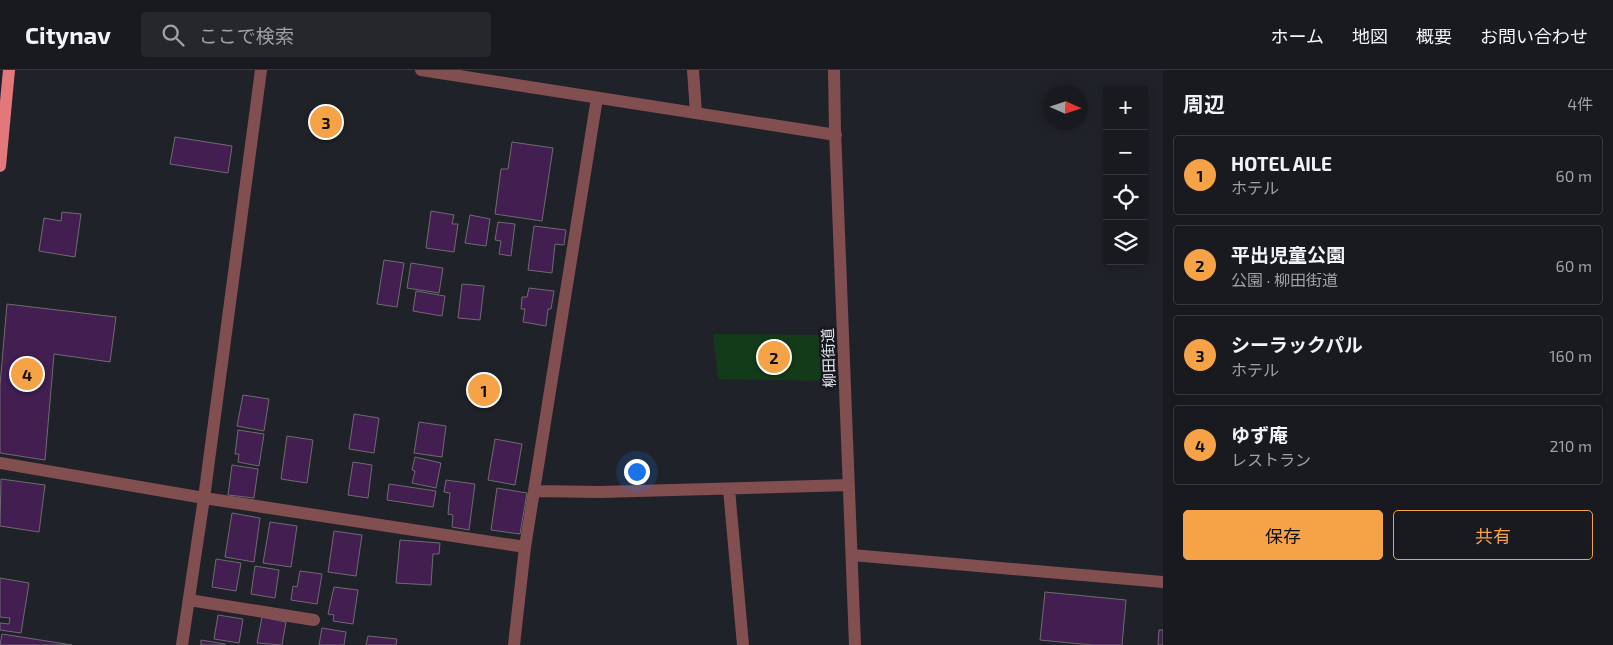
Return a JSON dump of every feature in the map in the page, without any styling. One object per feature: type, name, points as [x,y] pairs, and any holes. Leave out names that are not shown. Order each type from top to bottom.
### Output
[{"type":"main road","points":[[0,166],[9,70]]},
{"type":"street","points":[[182,645],[204,498],[261,70]]},
{"type":"street","points":[[421,70],[836,135]]},
{"type":"street","points":[[692,70],[696,113]]},
{"type":"street","name":"柳田街道","points":[[834,70],[855,645]]},
{"type":"street","points":[[514,645],[525,547],[596,98]]},
{"type":"street","points":[[0,463],[204,498],[525,547]]},
{"type":"street","points":[[534,491],[729,490],[849,485]]},
{"type":"street","points":[[729,490],[743,645]]},
{"type":"street","points":[[852,555],[1163,582]]},
{"type":"street","points":[[188,600],[314,620]]},
{"type":"green space","points":[[713,334],[832,335],[833,381],[718,379]]},
{"type":"building","points":[[175,137],[232,146],[228,173],[170,164]]},
{"type":"building","points":[[512,142],[553,148],[542,221],[495,214],[501,169],[508,169]]},
{"type":"building","points":[[431,211],[454,215],[452,224],[458,224],[454,252],[426,248]]},
{"type":"building","points":[[62,212],[81,214],[75,257],[39,251],[44,218],[61,221]]},
{"type":"building","points":[[470,215],[490,219],[486,246],[465,243]]},
{"type":"building","points":[[498,222],[515,224],[511,256],[499,254],[501,241],[495,240]]},
{"type":"building","points":[[534,226],[566,230],[564,245],[555,244],[552,273],[528,270]]},
{"type":"building","points":[[384,260],[404,263],[397,307],[377,304]]},
{"type":"building","points":[[411,263],[443,268],[439,293],[407,288]]},
{"type":"building","points":[[462,284],[484,286],[480,320],[458,318]]},
{"type":"building","points":[[529,288],[554,291],[551,309],[548,309],[546,326],[523,322],[525,309],[521,309],[522,297],[527,297]]},
{"type":"building","points":[[416,291],[445,296],[442,316],[413,311]]},
{"type":"building","points":[[7,304],[116,317],[110,362],[54,354],[45,460],[0,453],[0,385]]},
{"type":"building","points":[[243,395],[269,399],[264,431],[237,426]]},
{"type":"building","points":[[354,414],[379,418],[374,453],[349,449]]},
{"type":"building","points":[[419,422],[446,426],[442,457],[414,453]]},
{"type":"building","points":[[238,430],[264,434],[259,466],[238,462],[239,454],[235,454]]},
{"type":"building","points":[[287,436],[313,440],[307,483],[281,479]]},
{"type":"building","points":[[495,439],[522,444],[515,485],[488,480]]},
{"type":"building","points":[[415,457],[441,463],[436,488],[412,483],[415,471],[412,470]]},
{"type":"building","points":[[353,462],[372,465],[368,498],[348,495]]},
{"type":"building","points":[[232,465],[258,469],[254,498],[228,495]]},
{"type":"building","points":[[1,479],[45,485],[39,532],[0,526]]},
{"type":"building","points":[[446,480],[475,484],[469,530],[452,527],[453,515],[448,514],[450,493],[444,492]]},
{"type":"building","points":[[389,484],[436,491],[433,507],[387,500]]},
{"type":"building","points":[[497,488],[527,493],[520,534],[491,530]]},
{"type":"building","points":[[232,513],[260,518],[254,562],[225,557]]},
{"type":"building","points":[[270,522],[297,526],[291,567],[263,563]]},
{"type":"building","points":[[334,531],[362,535],[356,576],[328,572]]},
{"type":"building","points":[[400,540],[440,543],[439,554],[433,554],[431,585],[396,583]]},
{"type":"building","points":[[216,559],[241,563],[236,591],[212,587]]},
{"type":"building","points":[[255,566],[279,570],[275,598],[251,594]]},
{"type":"building","points":[[300,571],[322,574],[317,604],[291,600],[293,586],[297,587]]},
{"type":"building","points":[[0,578],[29,583],[21,633],[0,630],[0,623],[9,624],[10,618],[0,617]]},
{"type":"building","points":[[334,587],[358,590],[353,624],[333,621],[334,615],[328,614]]},
{"type":"building","points":[[1045,592],[1126,600],[1122,645],[1092,645],[1040,640]]},
{"type":"building","points":[[218,615],[243,619],[239,643],[214,639]]},
{"type":"building","points":[[262,617],[286,622],[282,645],[257,643]]},
{"type":"building","points":[[322,628],[346,632],[344,645],[319,645]]},
{"type":"building","points":[[1159,630],[1163,630],[1163,645],[1158,645]]},
{"type":"building","points":[[2,634],[72,645],[0,645]]},
{"type":"building","points":[[368,636],[397,639],[396,645],[366,645]]},
{"type":"building","points":[[201,640],[225,644],[225,645],[201,645]]},
{"type":"place","name":"シーラックパル","points":[[326,122]]},
{"type":"place","name":"平出児童公園","points":[[774,357]]},
{"type":"place","name":"ゆず庵","points":[[27,374]]},
{"type":"place","name":"HOTEL AILE","points":[[484,390]]}]
